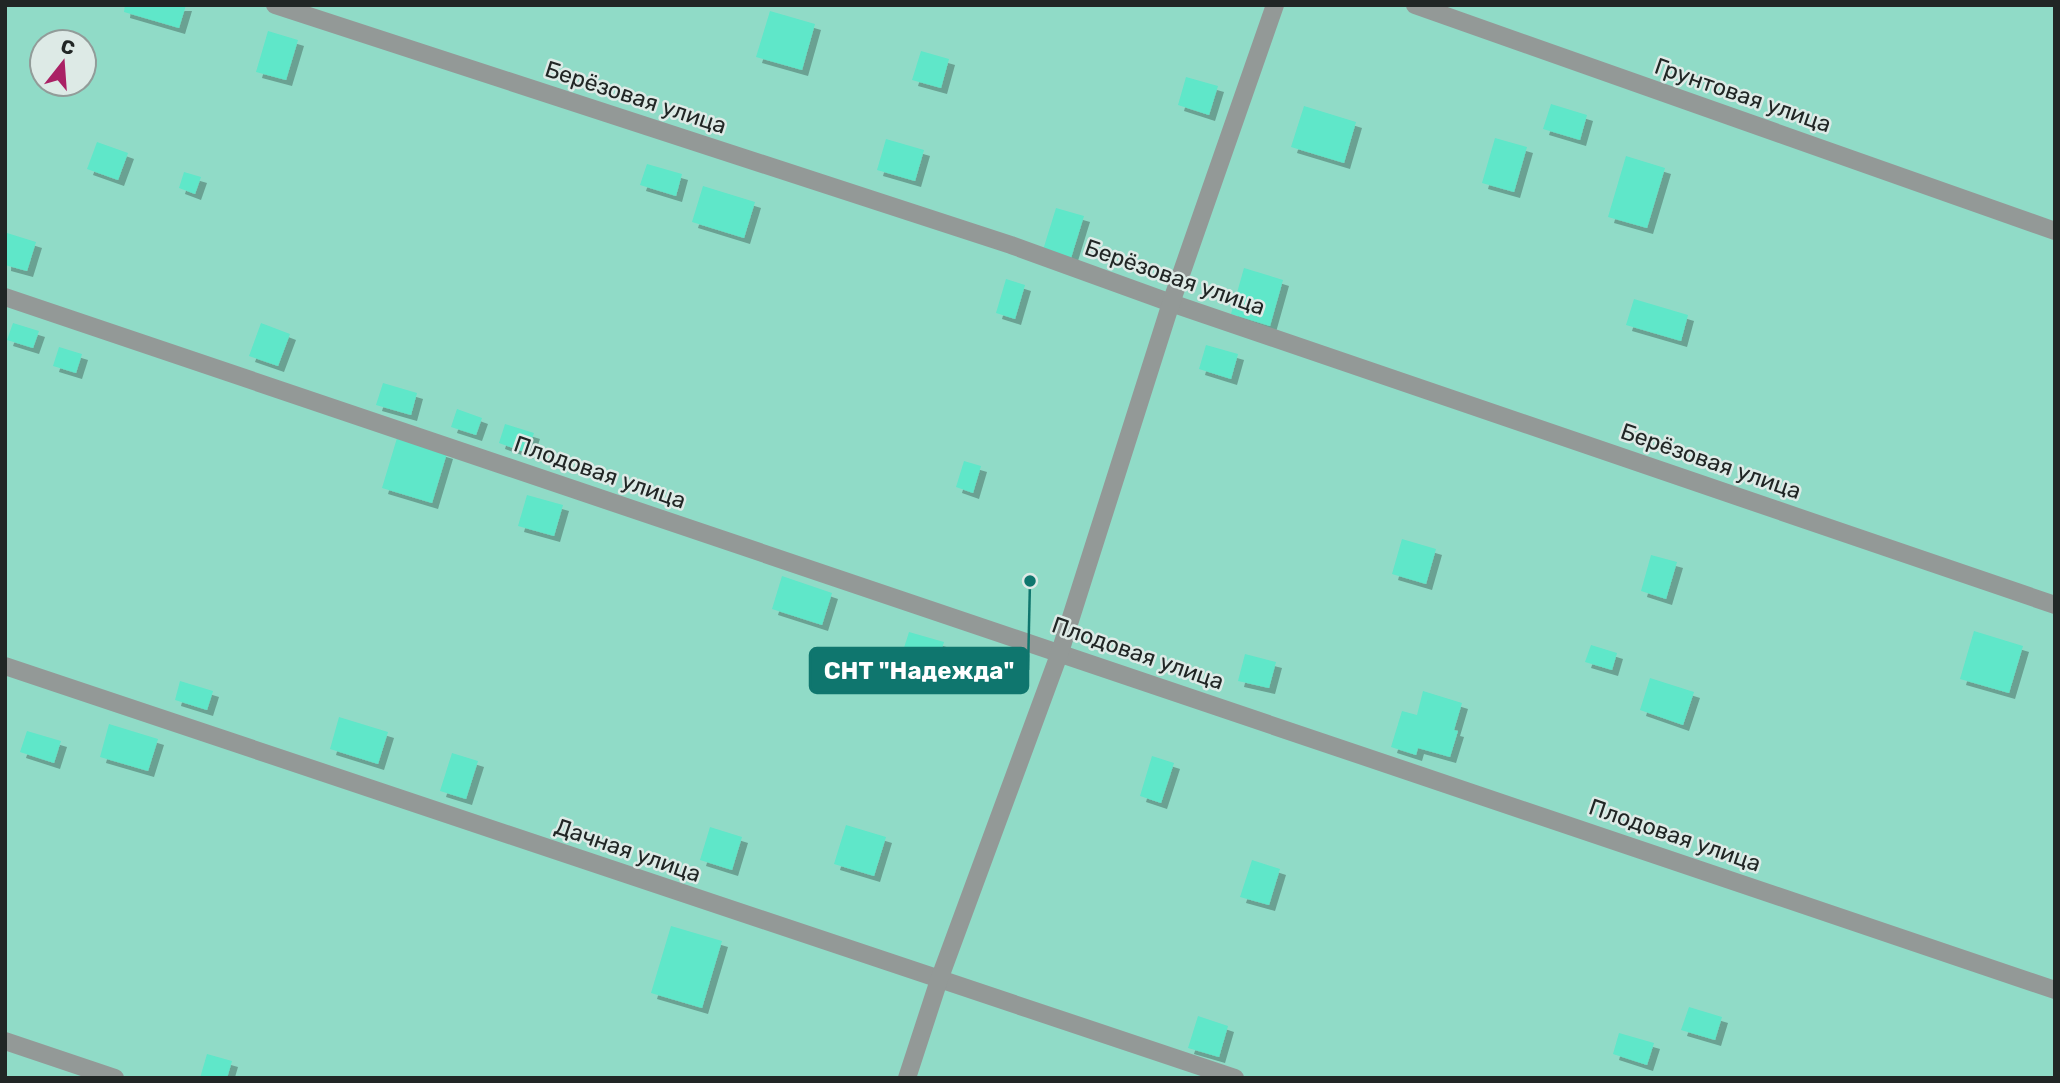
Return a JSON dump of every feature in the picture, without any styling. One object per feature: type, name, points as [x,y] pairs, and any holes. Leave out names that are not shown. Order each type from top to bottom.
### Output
[{"type":"street","name":"Берёзовая улица","points":[[275,5],[1011,245],[1171,303],[2055,605]]},
{"type":"street","points":[[907,1078],[939,980],[1060,652],[1171,303],[1275,5]]},
{"type":"street","name":"Грунтовая улица","points":[[1415,5],[2055,231]]},
{"type":"street","name":"Плодовая улица","points":[[5,297],[2055,990]]},
{"type":"street","name":"Дачная улица","points":[[5,666],[1235,1078]]},
{"type":"street","points":[[5,1041],[115,1078]]},
{"type":"green space","points":[[5,5],[2055,5],[2055,1078],[5,1078]]},
{"type":"building","points":[[125,5],[186,5],[179,28],[124,12]]},
{"type":"building","points":[[770,11],[815,24],[802,70],[756,57]]},
{"type":"building","points":[[268,31],[298,40],[286,80],[256,72]]},
{"type":"building","points":[[921,51],[949,59],[941,88],[912,80]]},
{"type":"building","points":[[1186,77],[1218,86],[1209,115],[1178,105]]},
{"type":"building","points":[[1551,104],[1587,115],[1580,140],[1543,129]]},
{"type":"building","points":[[1304,106],[1356,122],[1344,163],[1291,147]]},
{"type":"building","points":[[1495,138],[1527,147],[1514,192],[1482,183]]},
{"type":"building","points":[[886,139],[924,150],[915,181],[877,170]]},
{"type":"building","points":[[97,142],[128,153],[118,180],[87,169]]},
{"type":"building","points":[[1626,156],[1665,168],[1647,228],[1608,217]]},
{"type":"building","points":[[647,164],[682,174],[676,196],[640,185]]},
{"type":"building","points":[[184,172],[201,177],[195,194],[179,188]]},
{"type":"building","points":[[703,186],[755,202],[744,238],[692,222]]},
{"type":"building","points":[[1056,208],[1084,216],[1071,258],[1043,250]]},
{"type":"building","points":[[7,233],[36,242],[27,271],[5,265]]},
{"type":"building","points":[[1244,268],[1283,280],[1270,326],[1231,314]]},
{"type":"building","points":[[1006,279],[1025,285],[1015,319],[996,313]]},
{"type":"building","points":[[1634,299],[1688,315],[1681,341],[1626,325]]},
{"type":"building","points":[[13,323],[39,331],[33,348],[7,340]]},
{"type":"building","points":[[261,323],[290,334],[278,366],[249,356]]},
{"type":"building","points":[[1206,345],[1238,354],[1231,379],[1199,369]]},
{"type":"building","points":[[59,347],[82,354],[76,373],[53,366]]},
{"type":"building","points":[[383,383],[417,393],[411,415],[376,405]]},
{"type":"building","points":[[457,409],[482,418],[476,435],[451,427]]},
{"type":"building","points":[[505,424],[534,433],[527,453],[499,443]]},
{"type":"building","points":[[397,438],[447,453],[432,503],[382,488]]},
{"type":"building","points":[[964,461],[981,466],[973,493],[956,487]]},
{"type":"building","points":[[527,495],[563,505],[554,536],[518,526]]},
{"type":"building","points":[[1402,539],[1436,549],[1426,584],[1392,574]]},
{"type":"building","points":[[1651,555],[1677,562],[1666,599],[1641,591]]},
{"type":"building","points":[[782,576],[832,593],[822,625],[772,609]]},
{"type":"building","points":[[1974,631],[2023,646],[2009,693],[1960,679]]},
{"type":"building","points":[[909,632],[944,642],[938,661],[903,651]]},
{"type":"building","points":[[1591,645],[1617,653],[1612,670],[1585,662]]},
{"type":"building","points":[[1245,654],[1276,662],[1269,688],[1238,681]]},
{"type":"building","points":[[1650,678],[1694,692],[1683,725],[1640,710]]},
{"type":"building","points":[[180,681],[213,691],[207,710],[175,700]]},
{"type":"building","points":[[1423,691],[1462,703],[1454,730],[1458,731],[1450,757],[1418,748],[1416,755],[1391,747],[1402,711],[1417,715]]},
{"type":"building","points":[[339,717],[388,732],[378,764],[330,749]]},
{"type":"building","points":[[109,724],[158,739],[148,771],[100,757]]},
{"type":"building","points":[[27,731],[61,741],[54,763],[20,752]]},
{"type":"building","points":[[452,753],[478,761],[466,799],[440,791]]},
{"type":"building","points":[[1152,756],[1174,763],[1161,803],[1140,796]]},
{"type":"building","points":[[846,825],[886,837],[874,876],[834,864]]},
{"type":"building","points":[[710,827],[742,837],[732,870],[700,860]]},
{"type":"building","points":[[1252,860],[1280,869],[1269,905],[1240,897]]},
{"type":"building","points":[[671,926],[722,941],[702,1008],[651,993]]},
{"type":"building","points":[[1689,1007],[1722,1017],[1715,1040],[1681,1030]]},
{"type":"building","points":[[1198,1016],[1228,1026],[1219,1057],[1188,1048]]},
{"type":"building","points":[[1619,1033],[1654,1043],[1647,1065],[1613,1054]]},
{"type":"building","points":[[207,1054],[232,1061],[227,1078],[200,1078]]},
{"type":"place","name":"СНТ \"Надежда\"","points":[[1030,581]]}]
